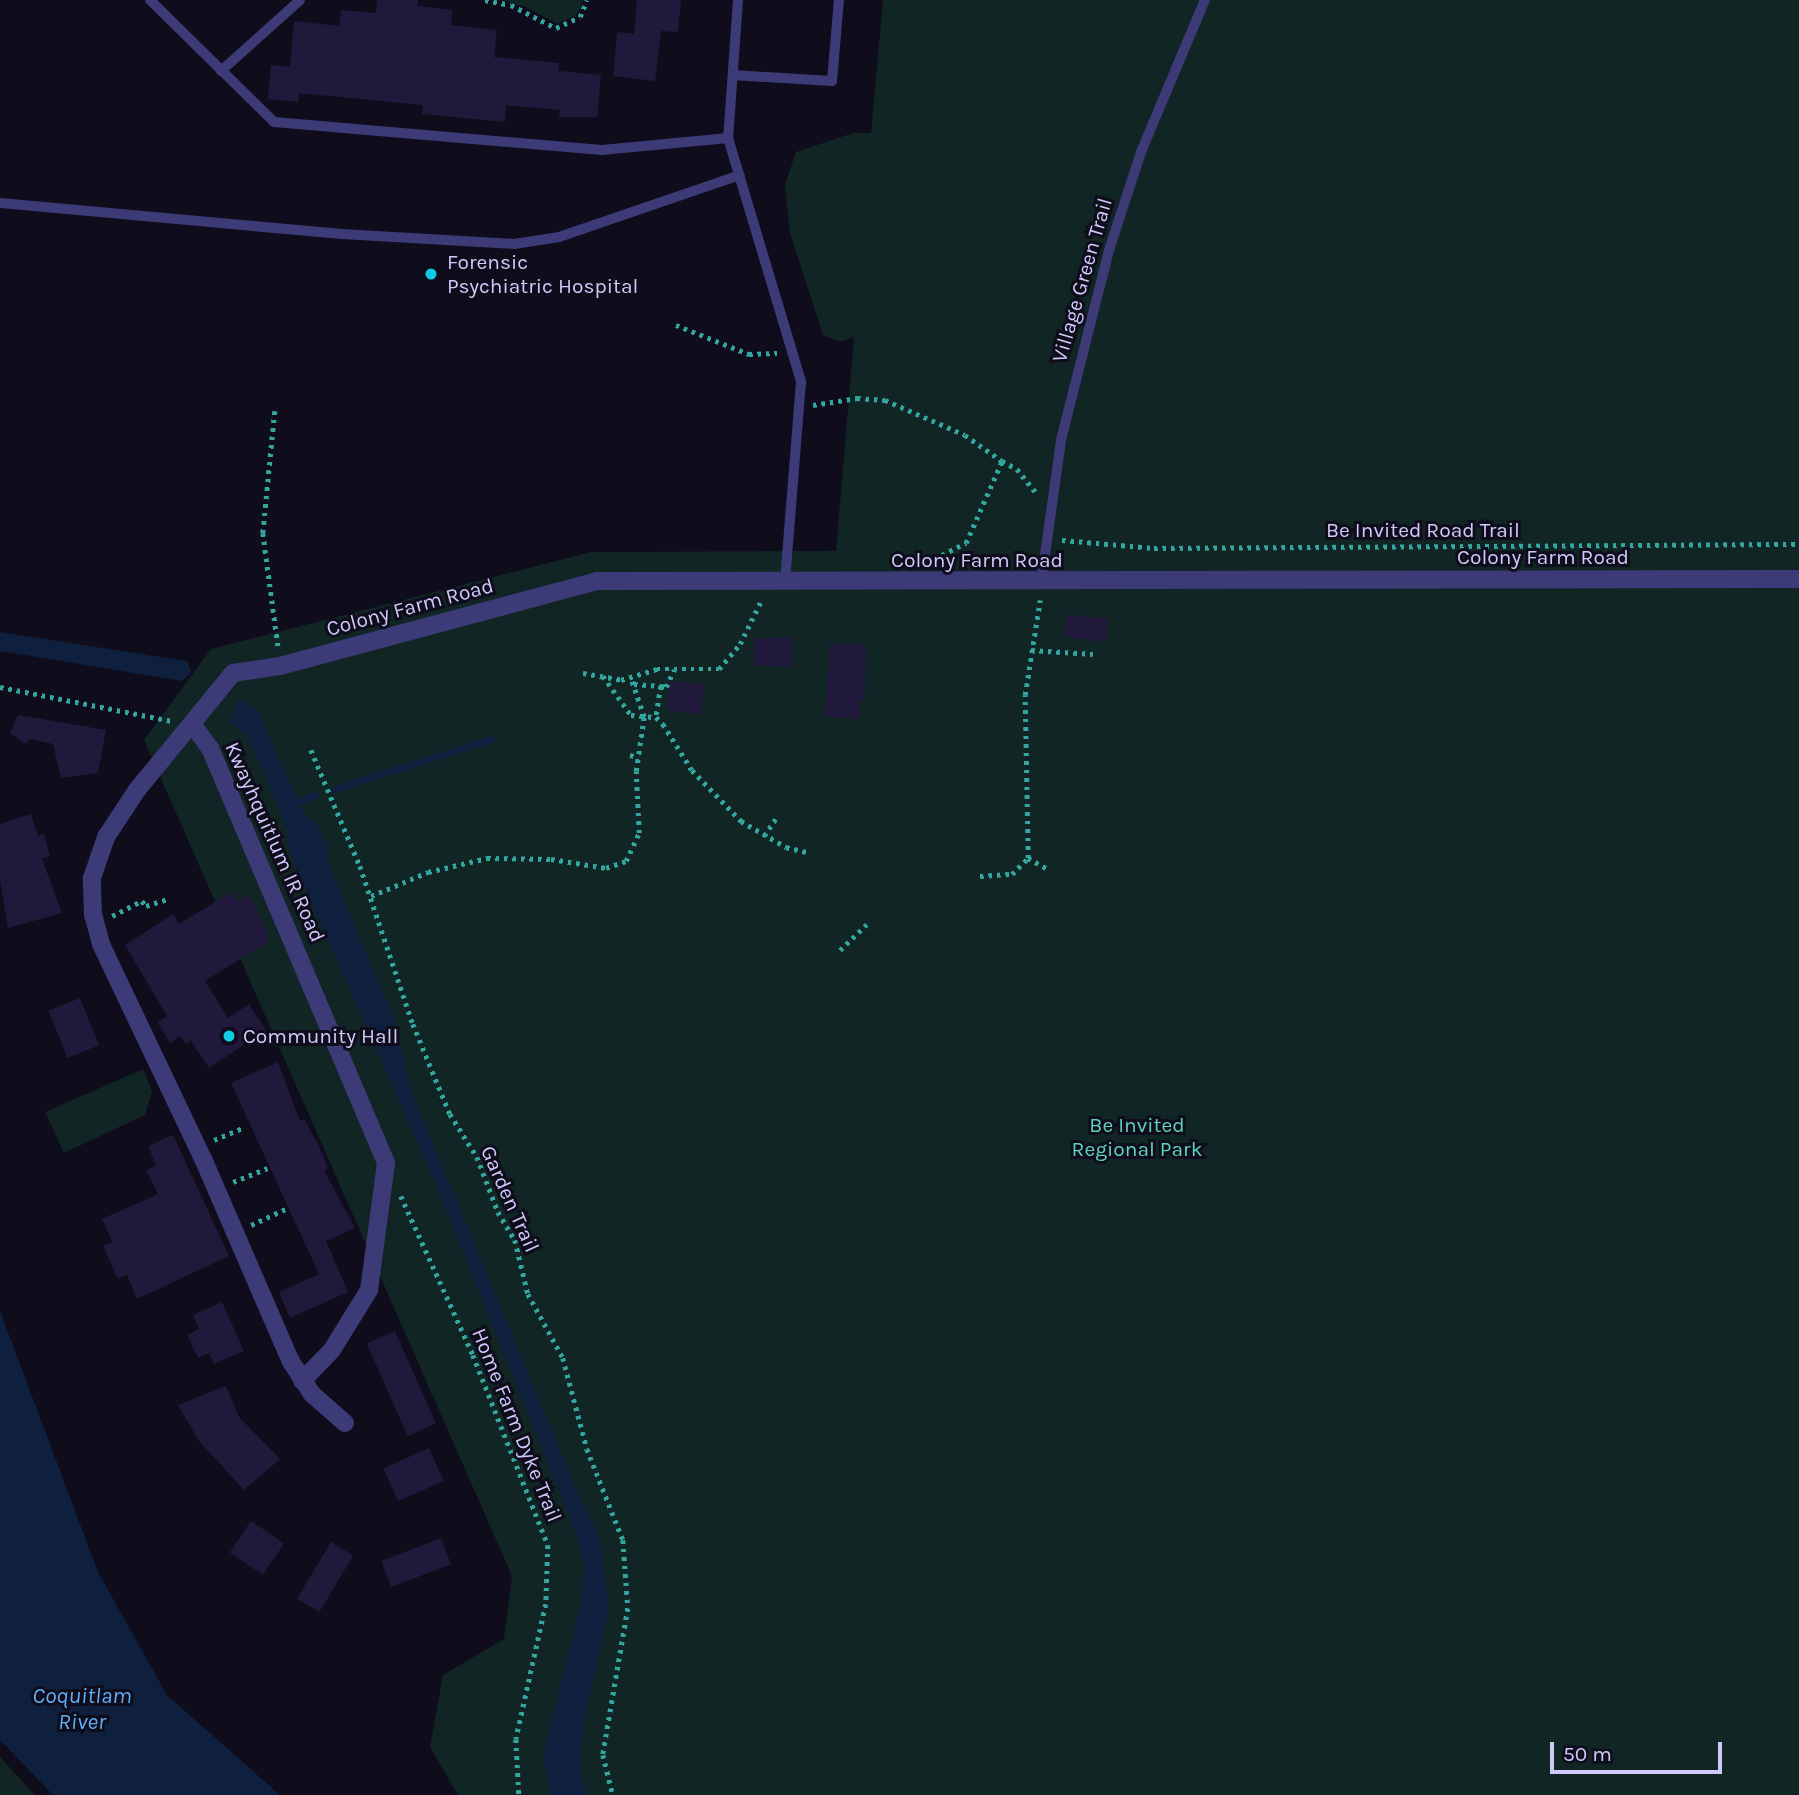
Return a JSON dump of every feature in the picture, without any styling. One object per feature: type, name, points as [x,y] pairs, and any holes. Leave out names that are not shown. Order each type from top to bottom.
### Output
[{"type":"street","name":"Colony Farm Road","points":[[193,726],[223,680],[240,671],[280,666],[597,581],[780,587],[1799,579]]},
{"type":"street","points":[[193,726],[162,757],[106,837],[92,878],[94,919],[105,953],[302,1381],[345,1423]]},
{"type":"street","name":"Kwayhquitlum IR Road","points":[[193,726],[210,748],[386,1163]]},
{"type":"street","points":[[302,1381],[332,1350],[369,1290],[386,1163]]},
{"type":"lane","points":[[150,0],[274,122],[602,150],[728,138]]},
{"type":"lane","points":[[220,71],[300,0]]},
{"type":"lane","points":[[738,0],[728,138],[794,349],[801,382],[780,587]]},
{"type":"lane","points":[[733,75],[832,81],[839,0]]},
{"type":"lane","name":"Village Green Trail","points":[[1041,583],[1051,505],[1076,369],[1125,198],[1205,0]]},
{"type":"lane","points":[[0,204],[342,234],[514,244],[559,237],[740,175]]},
{"type":"path","points":[[485,0],[512,5],[556,27],[580,17],[587,0]]},
{"type":"path","points":[[676,325],[749,354],[765,356],[794,349]]},
{"type":"path","points":[[800,406],[858,398],[885,400],[965,435],[1017,469],[1044,504],[1051,505]]},
{"type":"path","points":[[275,411],[263,533],[280,666]]},
{"type":"path","points":[[925,560],[946,556],[966,543],[1002,461]]},
{"type":"path","name":"Be Invited Road Trail","points":[[1047,537],[1084,546],[1154,548],[1799,544]]},
{"type":"path","points":[[980,876],[1012,874],[1028,858],[1025,695],[1041,583]]},
{"type":"path","points":[[632,682],[648,671],[719,669],[740,645],[762,593],[780,587]]},
{"type":"path","points":[[1030,650],[1093,654]]},
{"type":"path","points":[[583,673],[666,687],[674,670]]},
{"type":"path","points":[[603,676],[624,707],[635,717],[656,717]]},
{"type":"path","points":[[371,896],[428,872],[487,858],[621,865],[638,841],[636,796],[643,717],[632,682]]},
{"type":"path","points":[[661,686],[656,717],[692,770],[741,821],[764,836],[810,853]]},
{"type":"path","points":[[0,687],[160,719]]},
{"type":"path","name":"Garden Trail","points":[[311,750],[371,896],[413,1024],[450,1114],[477,1157],[498,1212],[515,1240],[528,1294],[562,1358],[587,1449],[623,1539],[628,1608],[603,1755],[612,1795]]},
{"type":"path","points":[[630,755],[638,757]]},
{"type":"path","points":[[636,796],[645,796]]},
{"type":"path","points":[[764,836],[776,818]]},
{"type":"path","points":[[1028,858],[1046,869]]},
{"type":"path","points":[[94,919],[142,901],[146,906],[170,898]]},
{"type":"path","points":[[840,950],[867,924]]},
{"type":"path","points":[[235,1131],[245,1127]]},
{"type":"path","name":"Home Farm Dyke Trail","points":[[386,1163],[473,1355],[548,1545],[546,1604],[516,1739],[519,1795]]},
{"type":"path","points":[[254,1173],[267,1168]]},
{"type":"path","points":[[273,1215],[286,1209]]},
{"type":"green space","points":[[502,0],[583,0],[578,14],[557,24],[526,7]]},
{"type":"green space","name":"Be Invited Regional Park","points":[[883,0],[1799,0],[1799,1795],[458,1795],[430,1747],[443,1675],[504,1639],[512,1576],[144,740],[211,649],[591,552],[836,551],[854,337],[840,342],[823,335],[790,233],[785,185],[796,152],[853,133],[871,133]]},
{"type":"green space","points":[[143,1069],[152,1091],[145,1115],[64,1153],[45,1112]]},
{"type":"green space","points":[[0,1757],[35,1795],[0,1795]]},
{"type":"water","points":[[0,632],[187,661],[191,673],[182,681],[0,651]]},
{"type":"water","points":[[240,698],[259,713],[303,812],[318,826],[328,845],[329,865],[397,1026],[410,1088],[578,1494],[600,1537],[609,1609],[585,1717],[579,1771],[588,1795],[551,1795],[543,1756],[582,1599],[584,1562],[574,1528],[439,1192],[289,851],[284,822],[266,778],[248,737],[229,721]]},
{"type":"water","name":"Coquitlam River","points":[[0,1311],[98,1572],[167,1695],[280,1795],[53,1795],[0,1740]]},
{"type":"building","points":[[377,0],[418,0],[417,6],[452,10],[451,25],[497,30],[494,57],[559,63],[559,71],[601,75],[597,117],[559,117],[560,110],[506,105],[505,122],[422,114],[423,105],[299,93],[298,102],[268,99],[271,65],[290,67],[294,21],[339,26],[341,10],[376,13]]},
{"type":"building","points":[[637,0],[681,0],[678,32],[661,31],[655,81],[613,76],[617,32],[634,34]]},
{"type":"building","points":[[1067,614],[1109,619],[1106,642],[1064,637]]},
{"type":"building","points":[[754,638],[793,638],[793,666],[754,666]]},
{"type":"building","points":[[830,643],[866,645],[865,701],[860,701],[859,719],[825,717]]},
{"type":"building","points":[[670,681],[704,684],[701,714],[667,711]]},
{"type":"building","points":[[18,715],[106,730],[98,773],[61,778],[53,744],[30,739],[26,744],[10,733]]},
{"type":"building","points":[[31,814],[38,836],[44,834],[50,856],[42,859],[62,913],[8,928],[0,880],[0,824]]},
{"type":"building","points":[[232,892],[238,902],[249,895],[270,940],[205,981],[228,1018],[249,1004],[266,1030],[209,1068],[191,1041],[186,1044],[180,1036],[170,1043],[158,1022],[167,1016],[125,945],[173,914],[179,924]]},
{"type":"building","points":[[80,998],[99,1045],[68,1058],[48,1011]]},
{"type":"building","points":[[278,1062],[300,1121],[304,1119],[319,1146],[328,1168],[324,1170],[355,1228],[326,1241],[348,1292],[290,1318],[279,1292],[319,1274],[231,1083]]},
{"type":"building","points":[[173,1135],[229,1256],[137,1299],[127,1275],[118,1279],[103,1246],[112,1242],[102,1219],[158,1194],[146,1170],[156,1166],[148,1146]]},
{"type":"building","points":[[222,1302],[244,1351],[214,1364],[209,1353],[198,1358],[187,1335],[199,1329],[193,1315]]},
{"type":"building","points":[[395,1331],[436,1423],[408,1436],[367,1344]]},
{"type":"building","points":[[226,1386],[239,1417],[280,1459],[244,1490],[199,1441],[178,1405]]},
{"type":"building","points":[[429,1448],[444,1481],[398,1501],[383,1468]]},
{"type":"building","points":[[251,1521],[284,1543],[263,1575],[230,1553]]},
{"type":"building","points":[[441,1538],[451,1564],[391,1587],[381,1561]]},
{"type":"building","points":[[331,1542],[353,1555],[319,1612],[297,1599]]},
{"type":"waterway","points":[[332,790],[491,739]]},
{"type":"waterway","points":[[290,804],[315,795]]},
{"type":"place","name":"Forensic Psychiatric Hospital","points":[[431,274]]},
{"type":"place","name":"Community Hall","points":[[229,1036]]}]
